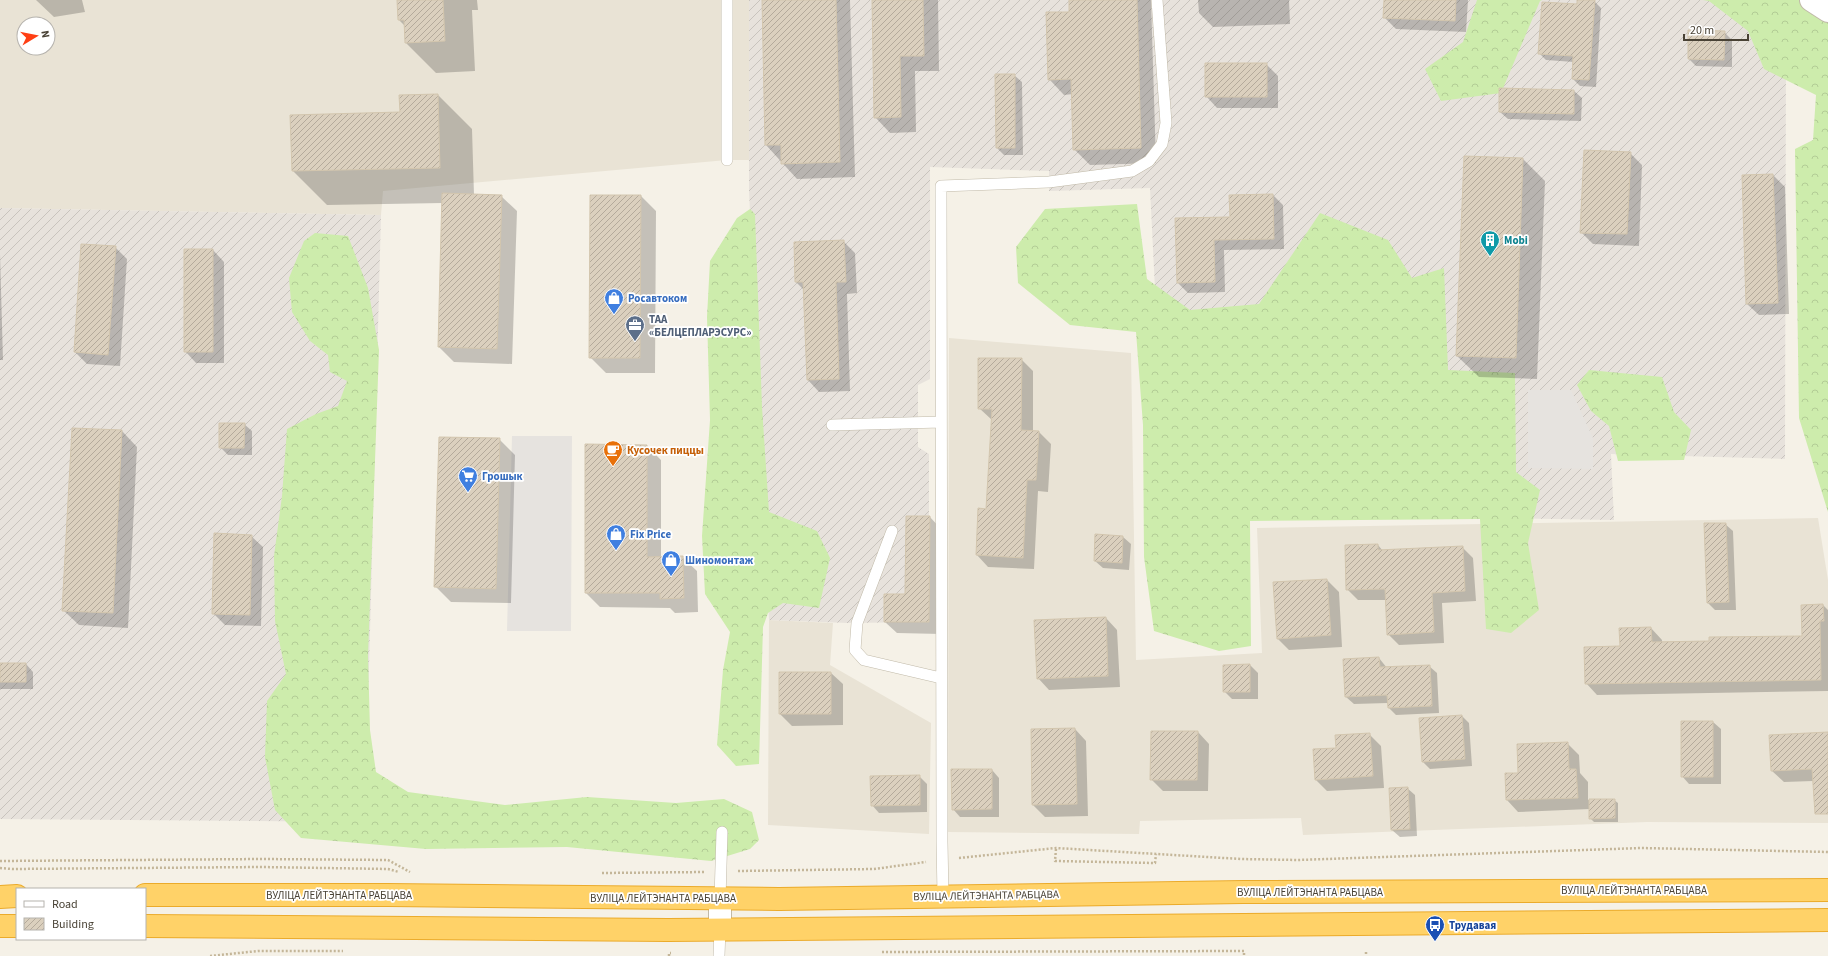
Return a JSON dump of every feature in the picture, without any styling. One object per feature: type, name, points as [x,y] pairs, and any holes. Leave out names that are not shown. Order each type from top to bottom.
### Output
[{"type":"highway","name":"ВУЛІЦА ЛЕЙТЭНАНТА РАБЦАВА","points":[[146,895],[380,895],[720,899],[1242,892],[1828,890]]},
{"type":"highway","points":[[0,897],[16,896]]},
{"type":"highway","points":[[146,926],[720,929],[1828,920]]},
{"type":"highway","points":[[0,926],[16,926]]},
{"type":"street","points":[[1811,0],[1828,11]]},
{"type":"street","points":[[720,899],[720,929]]},
{"type":"lane","points":[[727,0],[727,160]]},
{"type":"lane","points":[[943,896],[941,186],[1057,181],[1132,171],[1149,161],[1162,144],[1166,123],[1157,0]]},
{"type":"lane","points":[[832,425],[941,422]]},
{"type":"lane","points":[[892,531],[857,623],[855,650],[864,660],[942,678]]},
{"type":"lane","points":[[720,899],[722,832]]},
{"type":"lane","points":[[719,956],[720,929]]},
{"type":"path","points":[[1056,848],[1055,861],[1156,863],[1156,854]]},
{"type":"path","points":[[600,874],[874,869],[1056,848],[1298,860],[1641,848],[1828,852]]},
{"type":"path","points":[[0,861],[261,859],[388,860],[410,874],[388,869],[269,867],[0,868]]},
{"type":"path","points":[[882,952],[1244,950],[1244,956]]},
{"type":"path","points":[[669,956],[668,953],[676,953]]},
{"type":"shaded area","points":[[0,0],[749,0],[749,160],[727,160],[383,191],[381,215],[0,208]]},
{"type":"shaded area","points":[[749,0],[1736,0],[1786,38],[1785,459],[1611,454],[1614,520],[1166,512],[1150,188],[1049,191],[1049,171],[930,167],[930,379],[918,385],[918,447],[929,454],[929,622],[848,623],[769,620],[749,191]]},
{"type":"shaded area","points":[[0,208],[381,215],[365,822],[0,819]]},
{"type":"shaded area","points":[[949,338],[1131,353],[1136,660],[1262,653],[1257,528],[1818,518],[1828,580],[1828,823],[1647,822],[1303,835],[1301,818],[1140,821],[1139,834],[948,832]]},
{"type":"shaded area","points":[[1528,390],[1571,390],[1593,438],[1593,469],[1528,468]]},
{"type":"shaded area","points":[[512,436],[572,436],[571,631],[507,631]]},
{"type":"shaded area","points":[[769,620],[833,623],[830,665],[931,723],[929,834],[768,825]]},
{"type":"green space","points":[[1477,0],[1542,0],[1540,1],[1501,93],[1441,101],[1425,69],[1463,42]]},
{"type":"green space","points":[[1703,0],[1799,0],[1828,18],[1828,512],[1799,418],[1795,149],[1813,140],[1816,95],[1764,69],[1748,31],[1709,1]]},
{"type":"green space","points":[[1137,204],[1147,279],[1190,310],[1259,304],[1320,213],[1388,240],[1412,278],[1444,268],[1448,370],[1515,373],[1516,472],[1540,490],[1528,543],[1539,610],[1511,633],[1486,629],[1480,519],[1250,521],[1251,646],[1219,651],[1154,631],[1144,557],[1143,425],[1136,332],[1070,325],[1018,283],[1016,247],[1045,209]]},
{"type":"green space","points":[[750,209],[755,214],[762,407],[769,512],[817,531],[830,558],[819,608],[783,603],[768,613],[763,627],[759,764],[736,766],[717,745],[723,670],[730,632],[705,594],[702,536],[710,420],[707,317],[710,261],[737,218]]},
{"type":"green space","points":[[315,233],[348,236],[368,288],[379,350],[368,656],[370,730],[376,772],[408,792],[505,805],[587,797],[676,803],[724,799],[752,812],[759,840],[750,849],[711,861],[567,847],[426,849],[301,838],[275,810],[265,757],[267,701],[286,674],[275,621],[274,556],[282,496],[287,429],[316,414],[338,406],[347,381],[330,372],[328,355],[310,341],[292,312],[289,278],[304,241]]},
{"type":"green space","points":[[1589,370],[1662,377],[1674,412],[1691,430],[1684,460],[1618,461],[1609,426],[1591,411],[1577,385]]},
{"type":"building","points":[[397,0],[443,0],[445,41],[405,43],[404,20],[398,20]]},
{"type":"building","points":[[762,0],[836,0],[840,162],[781,164],[781,145],[765,145]]},
{"type":"building","points":[[872,0],[923,0],[924,56],[900,56],[901,117],[874,118]]},
{"type":"building","points":[[1069,0],[1137,0],[1141,148],[1073,150],[1071,79],[1048,80],[1046,12],[1069,12]]},
{"type":"building","points":[[1384,0],[1456,0],[1455,21],[1383,18]]},
{"type":"building","points":[[1577,0],[1595,0],[1589,80],[1572,79],[1573,56],[1538,54],[1542,2],[1577,4]]},
{"type":"building","points":[[1688,30],[1725,31],[1724,60],[1688,59]]},
{"type":"building","points":[[1205,63],[1267,63],[1267,97],[1205,97]]},
{"type":"building","points":[[995,74],[1015,74],[1015,148],[996,148]]},
{"type":"building","points":[[1499,88],[1574,90],[1574,114],[1499,112]]},
{"type":"building","points":[[438,94],[440,168],[292,171],[290,115],[400,112],[399,95]]},
{"type":"building","points":[[1584,150],[1631,152],[1627,234],[1580,233]]},
{"type":"building","name":"Mobi","points":[[1464,156],[1523,158],[1516,358],[1456,356]]},
{"type":"building","points":[[1773,174],[1778,303],[1746,304],[1742,175]]},
{"type":"building","points":[[442,193],[502,195],[497,349],[438,347]]},
{"type":"building","points":[[1273,194],[1274,239],[1214,240],[1215,282],[1177,283],[1175,218],[1230,217],[1229,195]]},
{"type":"building","points":[[590,195],[641,195],[640,358],[589,358]]},
{"type":"building","points":[[844,240],[846,282],[836,282],[839,379],[807,380],[803,282],[795,282],[794,242]]},
{"type":"building","points":[[81,244],[116,246],[108,355],[74,352]]},
{"type":"building","points":[[184,249],[213,249],[213,352],[184,352]]},
{"type":"building","points":[[978,358],[1022,358],[1021,430],[1039,431],[1036,480],[1027,480],[1023,558],[976,555],[978,508],[986,509],[992,409],[978,409]]},
{"type":"building","points":[[219,423],[245,423],[244,448],[219,448]]},
{"type":"building","points":[[72,428],[122,430],[113,613],[62,611]]},
{"type":"building","name":"Грошык","points":[[439,437],[500,438],[496,589],[434,587]]},
{"type":"building","name":"Fix Price","points":[[585,444],[647,445],[647,557],[683,556],[684,598],[660,599],[660,593],[585,593]]},
{"type":"building","points":[[906,516],[930,516],[929,622],[884,622],[884,594],[905,594]]},
{"type":"building","points":[[1704,523],[1726,523],[1729,602],[1707,603]]},
{"type":"building","points":[[214,533],[252,535],[250,615],[212,614]]},
{"type":"building","points":[[1095,534],[1123,536],[1122,563],[1094,561]]},
{"type":"building","points":[[1378,544],[1378,550],[1463,546],[1465,591],[1432,593],[1434,632],[1387,635],[1385,589],[1346,590],[1345,545]]},
{"type":"building","points":[[1327,579],[1331,635],[1277,639],[1273,582]]},
{"type":"building","points":[[1823,604],[1824,621],[1820,621],[1821,680],[1585,684],[1584,647],[1620,646],[1619,628],[1651,627],[1652,642],[1709,641],[1709,637],[1802,636],[1801,605]]},
{"type":"building","points":[[1106,617],[1108,676],[1037,679],[1034,620]]},
{"type":"building","points":[[1379,657],[1380,667],[1430,665],[1432,706],[1388,708],[1387,695],[1345,697],[1343,659]]},
{"type":"building","points":[[0,663],[26,663],[26,682],[0,682]]},
{"type":"building","points":[[1250,664],[1250,692],[1223,692],[1223,665]]},
{"type":"building","points":[[779,672],[831,672],[831,714],[779,714]]},
{"type":"building","points":[[1462,715],[1465,759],[1422,762],[1419,718]]},
{"type":"building","points":[[1681,721],[1713,721],[1713,777],[1681,777]]},
{"type":"building","points":[[1075,728],[1077,804],[1032,805],[1031,729]]},
{"type":"building","points":[[1151,731],[1198,731],[1197,780],[1150,780]]},
{"type":"building","points":[[1828,732],[1828,814],[1815,814],[1812,769],[1771,771],[1769,735]]},
{"type":"building","points":[[1370,733],[1373,776],[1315,780],[1313,749],[1336,748],[1335,735]]},
{"type":"building","points":[[1568,742],[1569,769],[1576,769],[1578,798],[1506,800],[1505,773],[1518,773],[1517,744]]},
{"type":"building","points":[[951,769],[992,769],[992,809],[952,810]]},
{"type":"building","points":[[920,775],[920,805],[871,806],[870,776]]},
{"type":"building","points":[[1408,787],[1410,829],[1391,830],[1389,788]]},
{"type":"building","points":[[1589,799],[1615,799],[1615,818],[1589,819]]},
{"type":"place","name":"Mobi","points":[[1490,257]]},
{"type":"place","name":"Росавтоком","points":[[614,315]]},
{"type":"place","name":"ТАА «БЕЛЦЕПЛАРЭСУРС»","points":[[635,342]]},
{"type":"place","name":"Кусочек пиццы","points":[[613,467]]},
{"type":"place","name":"Грошык","points":[[468,493]]},
{"type":"place","name":"Fix Price","points":[[616,551]]},
{"type":"place","name":"Шиномонтаж","points":[[671,577]]},
{"type":"place","name":"Трудавая","points":[[1435,942]]}]
